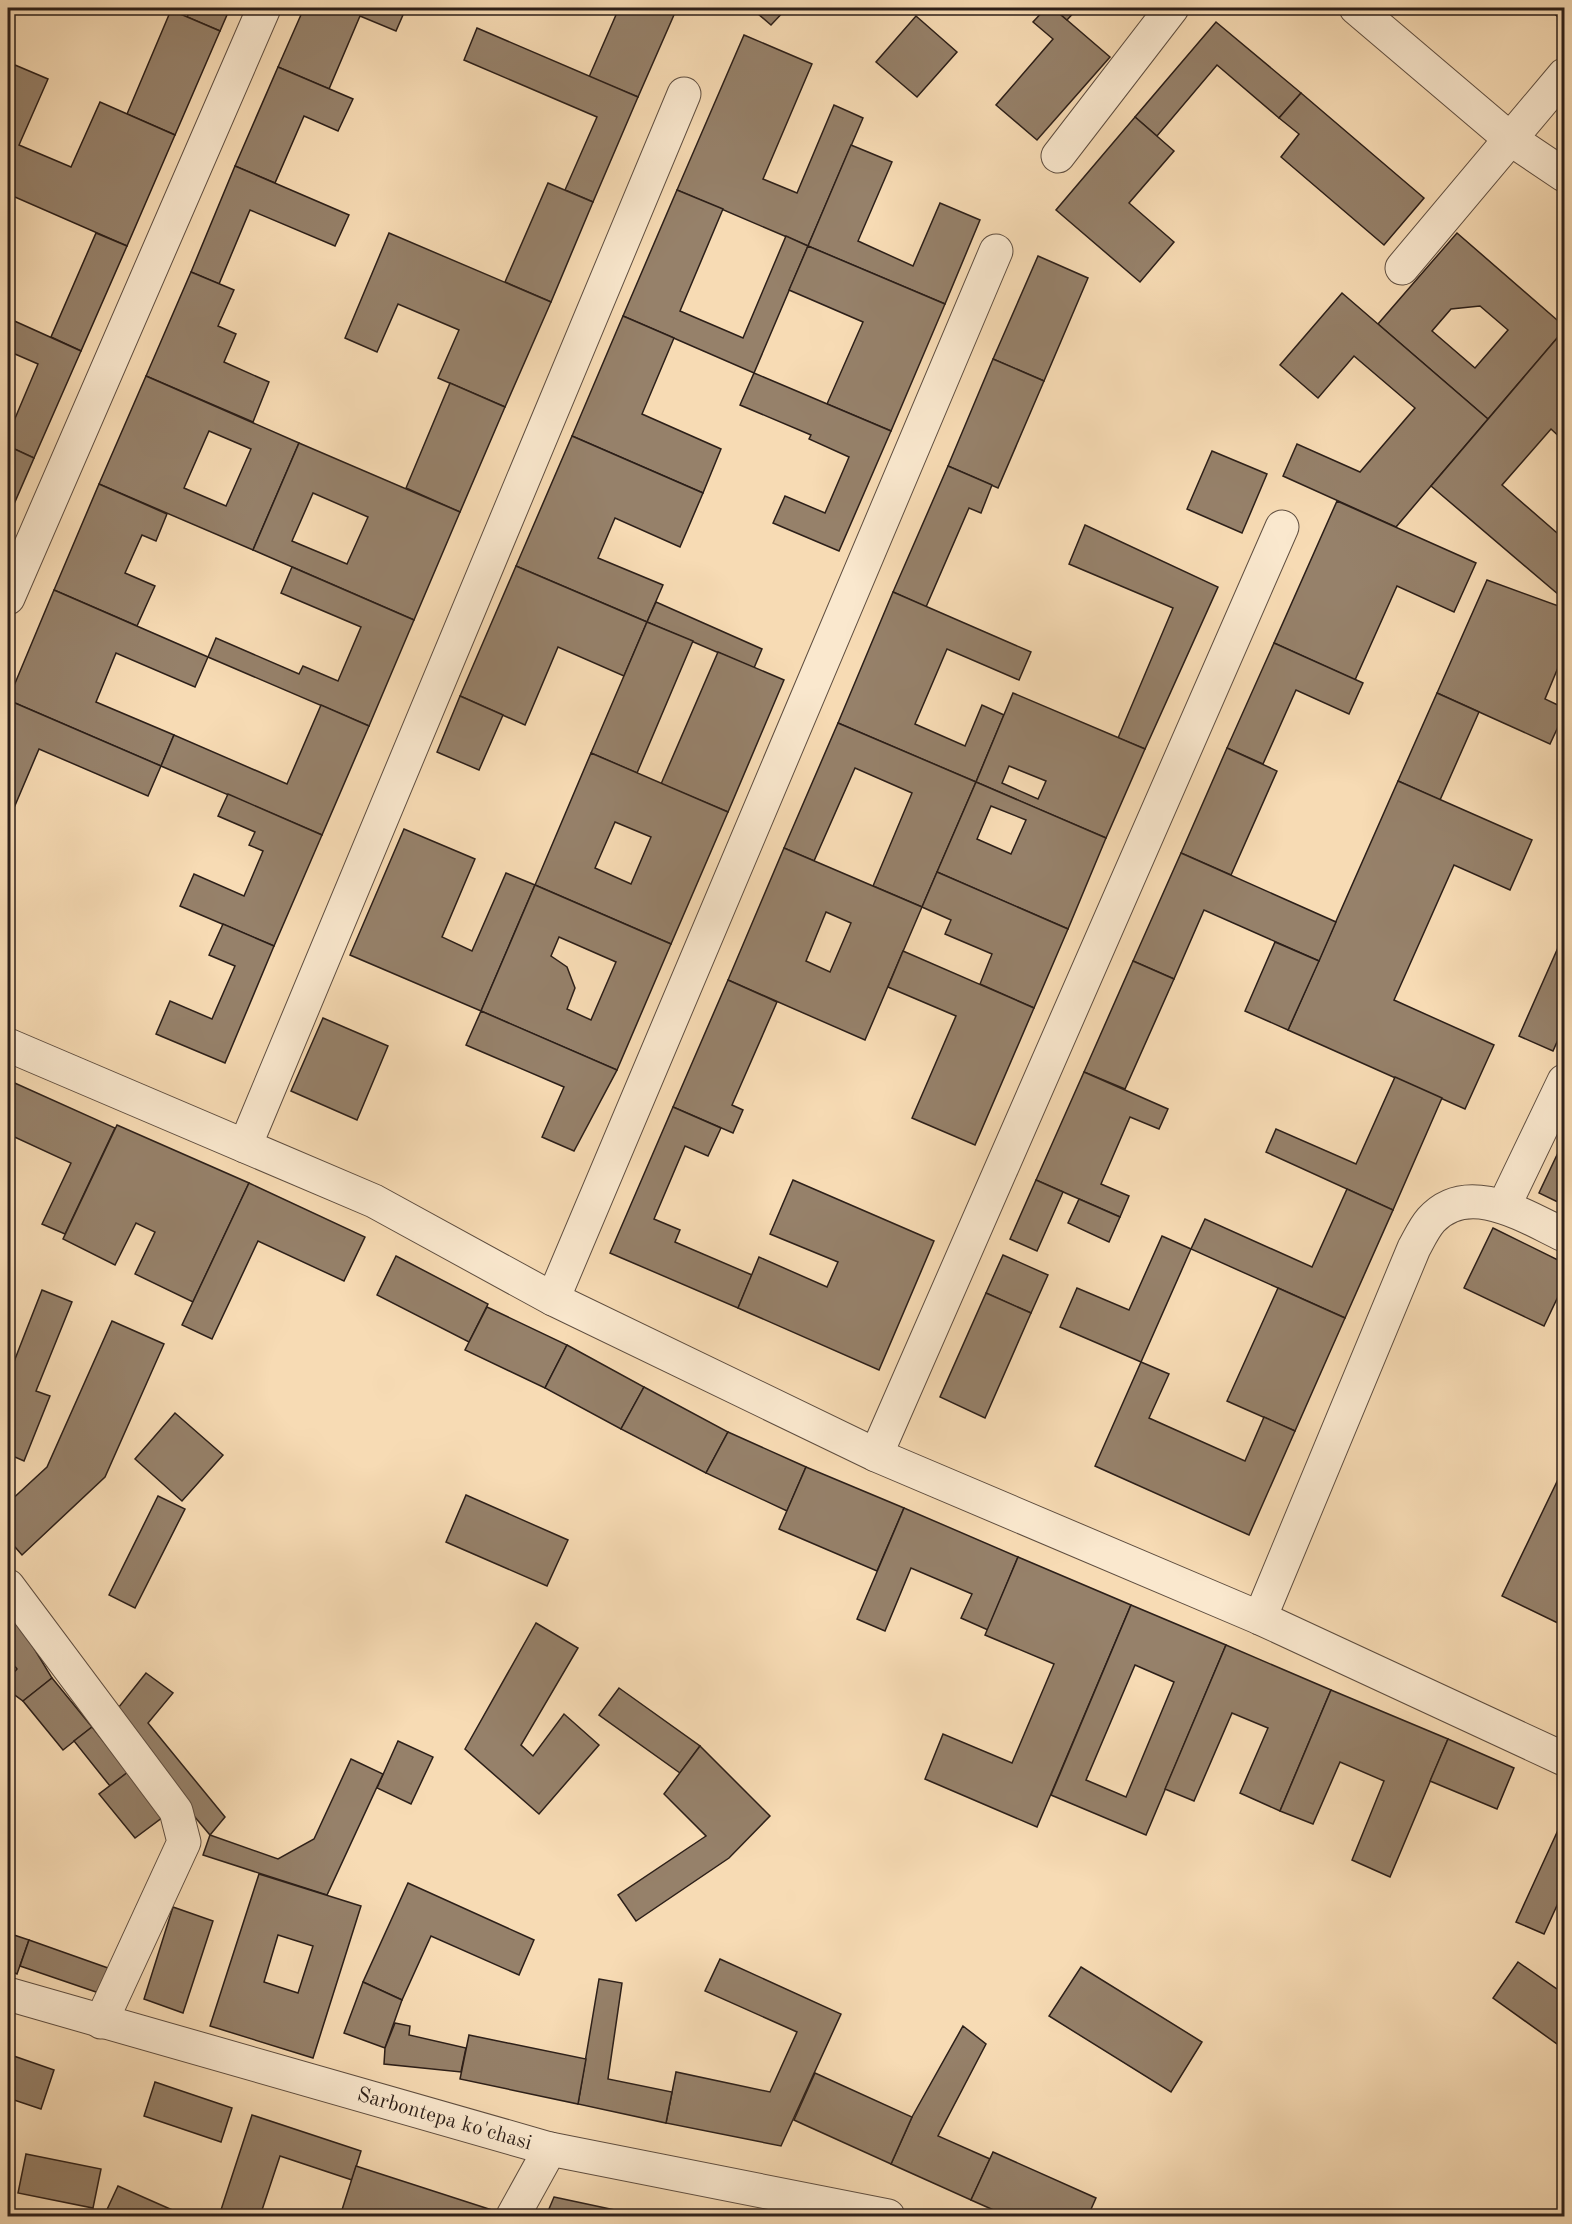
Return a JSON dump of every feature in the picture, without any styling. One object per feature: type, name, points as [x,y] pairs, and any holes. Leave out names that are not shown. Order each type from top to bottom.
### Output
[{"type":"street","points":[[8,598],[264,8]]},
{"type":"street","points":[[1058,156],[1172,8]]},
{"type":"street","points":[[1356,8],[1509,138],[1564,175]]},
{"type":"street","points":[[1402,268],[1564,75]]},
{"type":"street","points":[[245,1146],[684,94]]},
{"type":"street","points":[[553,1299],[996,251]]},
{"type":"street","points":[[876,1455],[1282,527]]},
{"type":"street","points":[[8,1045],[374,1201],[553,1299],[876,1455],[1260,1618],[1564,1759]]},
{"type":"street","points":[[1504,1206],[1564,1081]]},
{"type":"street","points":[[1260,1618],[1414,1248],[1431,1220],[1451,1205],[1475,1201],[1504,1206],[1564,1235]]},
{"type":"street","points":[[8,1586],[176,1811],[184,1842],[101,2022]]},
{"type":"street","name":"Sarbontepa ko'chasi","points":[[8,1994],[550,2149],[888,2217]]},
{"type":"street","points":[[513,2217],[550,2149]]},
{"type":"building","points":[[191,8],[230,8],[220,31],[187,17]]},
{"type":"building","points":[[304,8],[406,8],[396,31],[360,16],[329,89],[278,67]]},
{"type":"building","points":[[619,8],[677,8],[638,97],[589,77]]},
{"type":"building","points":[[751,8],[787,8],[771,25]]},
{"type":"building","points":[[1046,8],[1053,8],[1110,57],[1037,140],[996,105],[1053,39],[1033,22]]},
{"type":"building","points":[[1053,8],[1078,8],[1067,20]]},
{"type":"building","points":[[1548,8],[1564,8],[1564,22]]},
{"type":"building","points":[[171,10],[220,31],[175,135],[127,114]]},
{"type":"building","points":[[916,16],[957,52],[917,97],[876,62]]},
{"type":"building","points":[[1216,22],[1301,93],[1279,118],[1217,65],[1157,136],[1135,117]]},
{"type":"building","points":[[477,28],[638,97],[593,202],[565,190],[597,117],[464,60]]},
{"type":"building","points":[[744,35],[812,64],[763,179],[797,193],[834,105],[863,118],[808,246],[677,190]]},
{"type":"building","points":[[15,65],[48,79],[19,145],[71,167],[100,102],[175,135],[127,246],[8,194],[8,83]]},
{"type":"building","points":[[278,67],[353,99],[338,131],[304,116],[275,183],[235,166]]},
{"type":"building","points":[[1301,93],[1424,198],[1384,245],[1281,157],[1299,134],[1279,118]]},
{"type":"building","points":[[1135,117],[1174,151],[1129,203],[1174,242],[1140,282],[1056,210]]},
{"type":"building","points":[[851,145],[892,162],[858,241],[913,266],[940,203],[980,220],[945,304],[808,246]]},
{"type":"building","points":[[235,166],[349,215],[335,246],[250,210],[219,284],[191,272]]},
{"type":"building","points":[[548,183],[593,202],[551,302],[505,282]]},
{"type":"building","points":[[677,190],[723,209],[680,311],[743,338],[786,236],[808,246],[754,373],[623,316]]},
{"type":"building","points":[[96,233],[127,246],[81,351],[51,337]]},
{"type":"building","points":[[389,233],[551,302],[505,407],[438,378],[459,330],[398,304],[377,352],[345,338]]},
{"type":"building","points":[[1457,233],[1564,326],[1564,330],[1488,419],[1378,324]],"holes":[[[1480,306],[1508,330],[1475,368],[1432,331],[1451,309]]]},
{"type":"building","points":[[808,246],[945,304],[891,431],[827,404],[863,322],[789,290]]},
{"type":"building","points":[[1038,256],[1088,278],[1044,381],[993,359]]},
{"type":"building","points":[[191,272],[234,290],[218,326],[236,334],[224,362],[269,382],[253,422],[146,376]]},
{"type":"building","points":[[1342,293],[1488,419],[1396,527],[1283,476],[1297,444],[1360,472],[1415,408],[1354,356],[1318,398],[1280,365]]},
{"type":"building","points":[[623,316],[674,338],[642,414],[721,449],[703,493],[572,436]]},
{"type":"building","points":[[10,319],[81,351],[34,458],[8,446],[8,435],[38,364],[8,351]]},
{"type":"building","points":[[1564,330],[1564,441],[1551,429],[1502,485],[1564,539],[1564,589],[1559,595],[1431,486]]},
{"type":"building","points":[[993,359],[1044,381],[998,488],[948,466]]},
{"type":"building","points":[[754,373],[891,431],[839,551],[773,523],[785,496],[825,513],[849,457],[809,439],[811,435],[740,405]]},
{"type":"building","points":[[146,376],[299,443],[253,550],[99,484]],"holes":[[[209,431],[251,449],[226,506],[184,488]]]},
{"type":"building","points":[[450,383],[505,407],[460,512],[406,488]]},
{"type":"building","points":[[572,436],[703,493],[680,547],[615,518],[598,558],[663,585],[647,622],[516,566]]},
{"type":"building","points":[[299,443],[460,512],[414,620],[253,550]],"holes":[[[313,493],[368,517],[347,564],[292,541]]]},
{"type":"building","points":[[8,446],[34,458],[8,518]]},
{"type":"building","points":[[1212,451],[1267,474],[1242,533],[1187,509]]},
{"type":"building","points":[[948,466],[992,485],[981,513],[969,508],[926,607],[893,592]]},
{"type":"building","points":[[99,484],[167,514],[156,541],[142,535],[125,573],[155,586],[137,626],[54,590]]},
{"type":"building","points":[[1337,501],[1476,563],[1454,612],[1397,586],[1355,680],[1274,643]]},
{"type":"building","points":[[1085,525],[1218,587],[1145,749],[1118,738],[1173,608],[1069,564]]},
{"type":"building","points":[[516,566],[647,622],[624,676],[558,647],[525,725],[460,696]]},
{"type":"building","points":[[292,567],[414,620],[369,726],[208,657],[216,638],[299,674],[303,666],[338,681],[361,627],[281,593]]},
{"type":"building","points":[[1487,580],[1564,608],[1564,659],[1562,658],[1545,699],[1564,708],[1564,730],[1558,727],[1550,744],[1437,693]]},
{"type":"building","points":[[54,590],[208,657],[195,687],[116,653],[96,702],[174,735],[161,766],[8,700]]},
{"type":"building","points":[[893,592],[1031,652],[1019,680],[947,649],[915,724],[965,746],[982,705],[1004,715],[976,782],[838,723]]},
{"type":"building","points":[[656,602],[762,649],[754,668],[647,622]]},
{"type":"building","points":[[647,622],[693,641],[637,773],[591,753]]},
{"type":"building","points":[[1274,643],[1363,683],[1349,714],[1296,690],[1263,764],[1227,748]]},
{"type":"building","points":[[718,652],[784,680],[728,812],[661,784]]},
{"type":"building","points":[[1013,693],[1145,749],[1106,838],[976,782]],"holes":[[[1009,766],[1046,781],[1038,799],[1002,783]]]},
{"type":"building","points":[[1437,693],[1479,712],[1440,800],[1398,781]]},
{"type":"building","points":[[460,696],[503,715],[479,770],[437,752]]},
{"type":"building","points":[[8,700],[161,766],[148,796],[39,749],[8,822]]},
{"type":"building","points":[[321,705],[369,726],[322,835],[161,766],[174,735],[287,784]]},
{"type":"building","points":[[838,723],[976,782],[922,907],[873,886],[912,793],[855,768],[814,861],[784,848]]},
{"type":"building","points":[[1227,748],[1277,771],[1231,875],[1181,853]]},
{"type":"building","points":[[591,753],[728,812],[671,944],[535,885]],"holes":[[[615,822],[651,837],[631,884],[595,868]]]},
{"type":"building","points":[[1398,781],[1532,840],[1510,890],[1454,865],[1394,1000],[1494,1045],[1465,1109],[1288,1030]]},
{"type":"building","points":[[976,782],[1106,838],[1068,929],[937,872]],"holes":[[[991,806],[1026,820],[1011,854],[977,839]]]},
{"type":"building","points":[[228,794],[322,835],[274,946],[180,906],[194,874],[244,896],[263,851],[249,845],[255,832],[218,816]]},
{"type":"building","points":[[404,829],[475,859],[442,937],[472,951],[506,873],[535,885],[481,1011],[350,955]]},
{"type":"building","points":[[784,848],[922,907],[865,1040],[728,980]],"holes":[[[826,912],[851,923],[830,972],[806,961]]]},
{"type":"building","points":[[1181,853],[1336,922],[1319,961],[1204,910],[1174,979],[1133,961]]},
{"type":"building","points":[[937,872],[1068,929],[1034,1008],[980,984],[992,954],[945,934],[951,920],[922,907]]},
{"type":"building","points":[[535,885],[671,944],[617,1070],[481,1011]],"holes":[[[559,937],[616,962],[591,1020],[567,1009],[575,988],[567,967],[551,956]]]},
{"type":"building","points":[[223,924],[274,946],[225,1063],[156,1034],[170,1001],[212,1019],[235,966],[209,955]]},
{"type":"building","points":[[1564,934],[1564,1026],[1553,1051],[1519,1036]]},
{"type":"building","points":[[1275,942],[1319,961],[1288,1030],[1245,1011]]},
{"type":"building","points":[[903,951],[1034,1008],[975,1145],[912,1118],[956,1016],[888,987]]},
{"type":"building","points":[[1133,961],[1174,979],[1125,1089],[1084,1072]]},
{"type":"building","points":[[728,980],[777,1002],[732,1105],[743,1110],[733,1133],[673,1107]]},
{"type":"building","points":[[481,1011],[617,1070],[574,1151],[542,1137],[564,1087],[466,1045]]},
{"type":"building","points":[[323,1018],[388,1046],[357,1120],[291,1091]]},
{"type":"building","points":[[1084,1072],[1168,1109],[1159,1129],[1130,1117],[1101,1184],[1129,1196],[1120,1217],[1036,1180]]},
{"type":"building","points":[[1395,1077],[1442,1098],[1393,1210],[1266,1152],[1276,1129],[1356,1164]]},
{"type":"building","points":[[8,1080],[115,1128],[65,1234],[42,1224],[71,1163],[8,1134]]},
{"type":"building","points":[[673,1107],[721,1128],[708,1156],[685,1146],[654,1219],[680,1230],[675,1242],[752,1275],[738,1308],[610,1253]]},
{"type":"building","points":[[117,1125],[249,1183],[193,1302],[135,1274],[155,1232],[136,1223],[115,1265],[63,1239]]},
{"type":"building","points":[[1564,1140],[1564,1205],[1539,1193]]},
{"type":"building","points":[[793,1180],[934,1241],[879,1370],[738,1308],[759,1257],[827,1287],[838,1262],[770,1234]]},
{"type":"building","points":[[1036,1180],[1063,1192],[1037,1251],[1010,1239]]},
{"type":"building","points":[[249,1183],[365,1237],[344,1281],[258,1241],[212,1339],[182,1325]]},
{"type":"building","points":[[1347,1189],[1393,1210],[1345,1318],[1191,1249],[1205,1219],[1312,1267]]},
{"type":"building","points":[[1079,1199],[1120,1217],[1109,1242],[1068,1223]]},
{"type":"building","points":[[1493,1228],[1564,1263],[1564,1284],[1544,1326],[1464,1288]]},
{"type":"building","points":[[1162,1236],[1191,1249],[1141,1362],[1060,1327],[1077,1288],[1129,1310]]},
{"type":"building","points":[[1003,1255],[1048,1275],[1031,1313],[986,1293]]},
{"type":"building","points":[[396,1256],[488,1304],[469,1342],[377,1295]]},
{"type":"building","points":[[1278,1288],[1345,1318],[1295,1431],[1227,1401]]},
{"type":"building","points":[[42,1290],[72,1302],[36,1391],[50,1396],[24,1461],[8,1454],[8,1377]]},
{"type":"building","points":[[986,1293],[1031,1313],[985,1418],[940,1397]]},
{"type":"building","points":[[487,1307],[567,1345],[545,1388],[465,1350]]},
{"type":"building","points":[[112,1321],[164,1344],[105,1477],[22,1555],[8,1539],[8,1503],[47,1467]]},
{"type":"building","points":[[567,1345],[644,1387],[621,1429],[545,1388]]},
{"type":"building","points":[[1141,1362],[1169,1374],[1149,1418],[1245,1461],[1264,1417],[1295,1431],[1249,1535],[1095,1466]]},
{"type":"building","points":[[644,1387],[728,1432],[706,1473],[621,1429]]},
{"type":"building","points":[[175,1413],[223,1455],[182,1501],[135,1459]]},
{"type":"building","points":[[728,1432],[806,1467],[787,1511],[706,1473]]},
{"type":"building","points":[[806,1467],[904,1508],[877,1571],[779,1529]]},
{"type":"building","points":[[1564,1467],[1564,1626],[1502,1596]]},
{"type":"building","points":[[466,1495],[568,1540],[547,1586],[446,1542]]},
{"type":"building","points":[[158,1496],[185,1509],[135,1608],[109,1595]]},
{"type":"building","points":[[904,1508],[1018,1557],[988,1630],[961,1618],[972,1594],[911,1568],[885,1631],[857,1619]]},
{"type":"building","points":[[1018,1557],[1131,1605],[1037,1827],[925,1779],[943,1734],[1012,1763],[1054,1664],[985,1635]]},
{"type":"building","points":[[1131,1605],[1226,1645],[1146,1835],[1051,1795]],"holes":[[[1135,1665],[1174,1682],[1126,1797],[1086,1780]]]},
{"type":"building","points":[[9,1607],[52,1678],[23,1701],[8,1690],[8,1679],[17,1669],[8,1658]]},
{"type":"building","points":[[536,1623],[578,1648],[521,1745],[533,1756],[564,1714],[599,1745],[539,1814],[465,1749]]},
{"type":"building","points":[[1226,1645],[1331,1690],[1280,1811],[1240,1793],[1268,1728],[1232,1713],[1194,1801],[1165,1789]]},
{"type":"building","points":[[146,1673],[173,1693],[148,1723],[225,1817],[210,1835],[111,1717]]},
{"type":"building","points":[[52,1678],[92,1727],[63,1750],[23,1701]]},
{"type":"building","points":[[619,1688],[700,1746],[680,1773],[599,1715]]},
{"type":"building","points":[[1331,1690],[1448,1739],[1390,1877],[1352,1860],[1384,1781],[1340,1762],[1313,1824],[1280,1811]]},
{"type":"building","points":[[92,1727],[128,1772],[110,1786],[74,1741]]},
{"type":"building","points":[[1448,1739],[1514,1768],[1497,1809],[1430,1781]]},
{"type":"building","points":[[398,1741],[433,1757],[411,1804],[377,1788]]},
{"type":"building","points":[[700,1746],[770,1816],[729,1858],[636,1921],[618,1895],[706,1836],[664,1794]]},
{"type":"building","points":[[351,1759],[383,1774],[327,1895],[203,1855],[210,1835],[278,1859],[314,1839]]},
{"type":"building","points":[[128,1772],[163,1817],[135,1838],[99,1794]]},
{"type":"building","points":[[1564,1817],[1564,1890],[1544,1934],[1516,1922]]},
{"type":"building","points":[[259,1874],[361,1906],[313,2058],[210,2026]],"holes":[[[278,1935],[313,1946],[298,1993],[264,1982]]]},
{"type":"building","points":[[408,1883],[534,1940],[519,1975],[431,1936],[402,2000],[363,1982]]},
{"type":"building","points":[[173,1907],[213,1921],[183,2013],[144,1999]]},
{"type":"building","points":[[8,1933],[29,1940],[17,1974],[8,1970]]},
{"type":"building","points":[[29,1940],[108,1968],[99,1993],[20,1966]]},
{"type":"building","points":[[720,1959],[841,2014],[781,2146],[666,2123],[676,2072],[770,2092],[797,2032],[705,1991]]},
{"type":"building","points":[[1518,1962],[1564,1994],[1564,2049],[1493,1998]]},
{"type":"building","points":[[1081,1967],[1202,2042],[1171,2092],[1049,2016]]},
{"type":"building","points":[[599,1979],[622,1983],[608,2079],[672,2092],[666,2123],[578,2104]]},
{"type":"building","points":[[363,1982],[402,2000],[385,2048],[344,2033]]},
{"type":"building","points":[[395,2023],[410,2026],[409,2035],[466,2048],[461,2072],[384,2064],[385,2048]]},
{"type":"building","points":[[963,2026],[986,2044],[938,2136],[990,2159],[971,2200],[891,2164],[912,2117]]},
{"type":"building","points":[[469,2035],[586,2059],[578,2104],[460,2079]]},
{"type":"building","points":[[8,2054],[54,2070],[41,2109],[8,2098]]},
{"type":"building","points":[[815,2073],[912,2117],[891,2164],[794,2120]]},
{"type":"building","points":[[155,2082],[232,2108],[221,2142],[144,2116]]},
{"type":"building","points":[[252,2115],[361,2151],[352,2180],[280,2156],[262,2210],[283,2216],[219,2216]]},
{"type":"building","points":[[993,2152],[1096,2198],[1088,2216],[1007,2216],[971,2200]]},
{"type":"building","points":[[26,2154],[101,2169],[93,2208],[18,2193]]},
{"type":"building","points":[[356,2166],[492,2210],[490,2216],[340,2216]]},
{"type":"building","points":[[118,2186],[186,2216],[104,2216]]},
{"type":"building","points":[[554,2197],[643,2216],[546,2216]]}]
